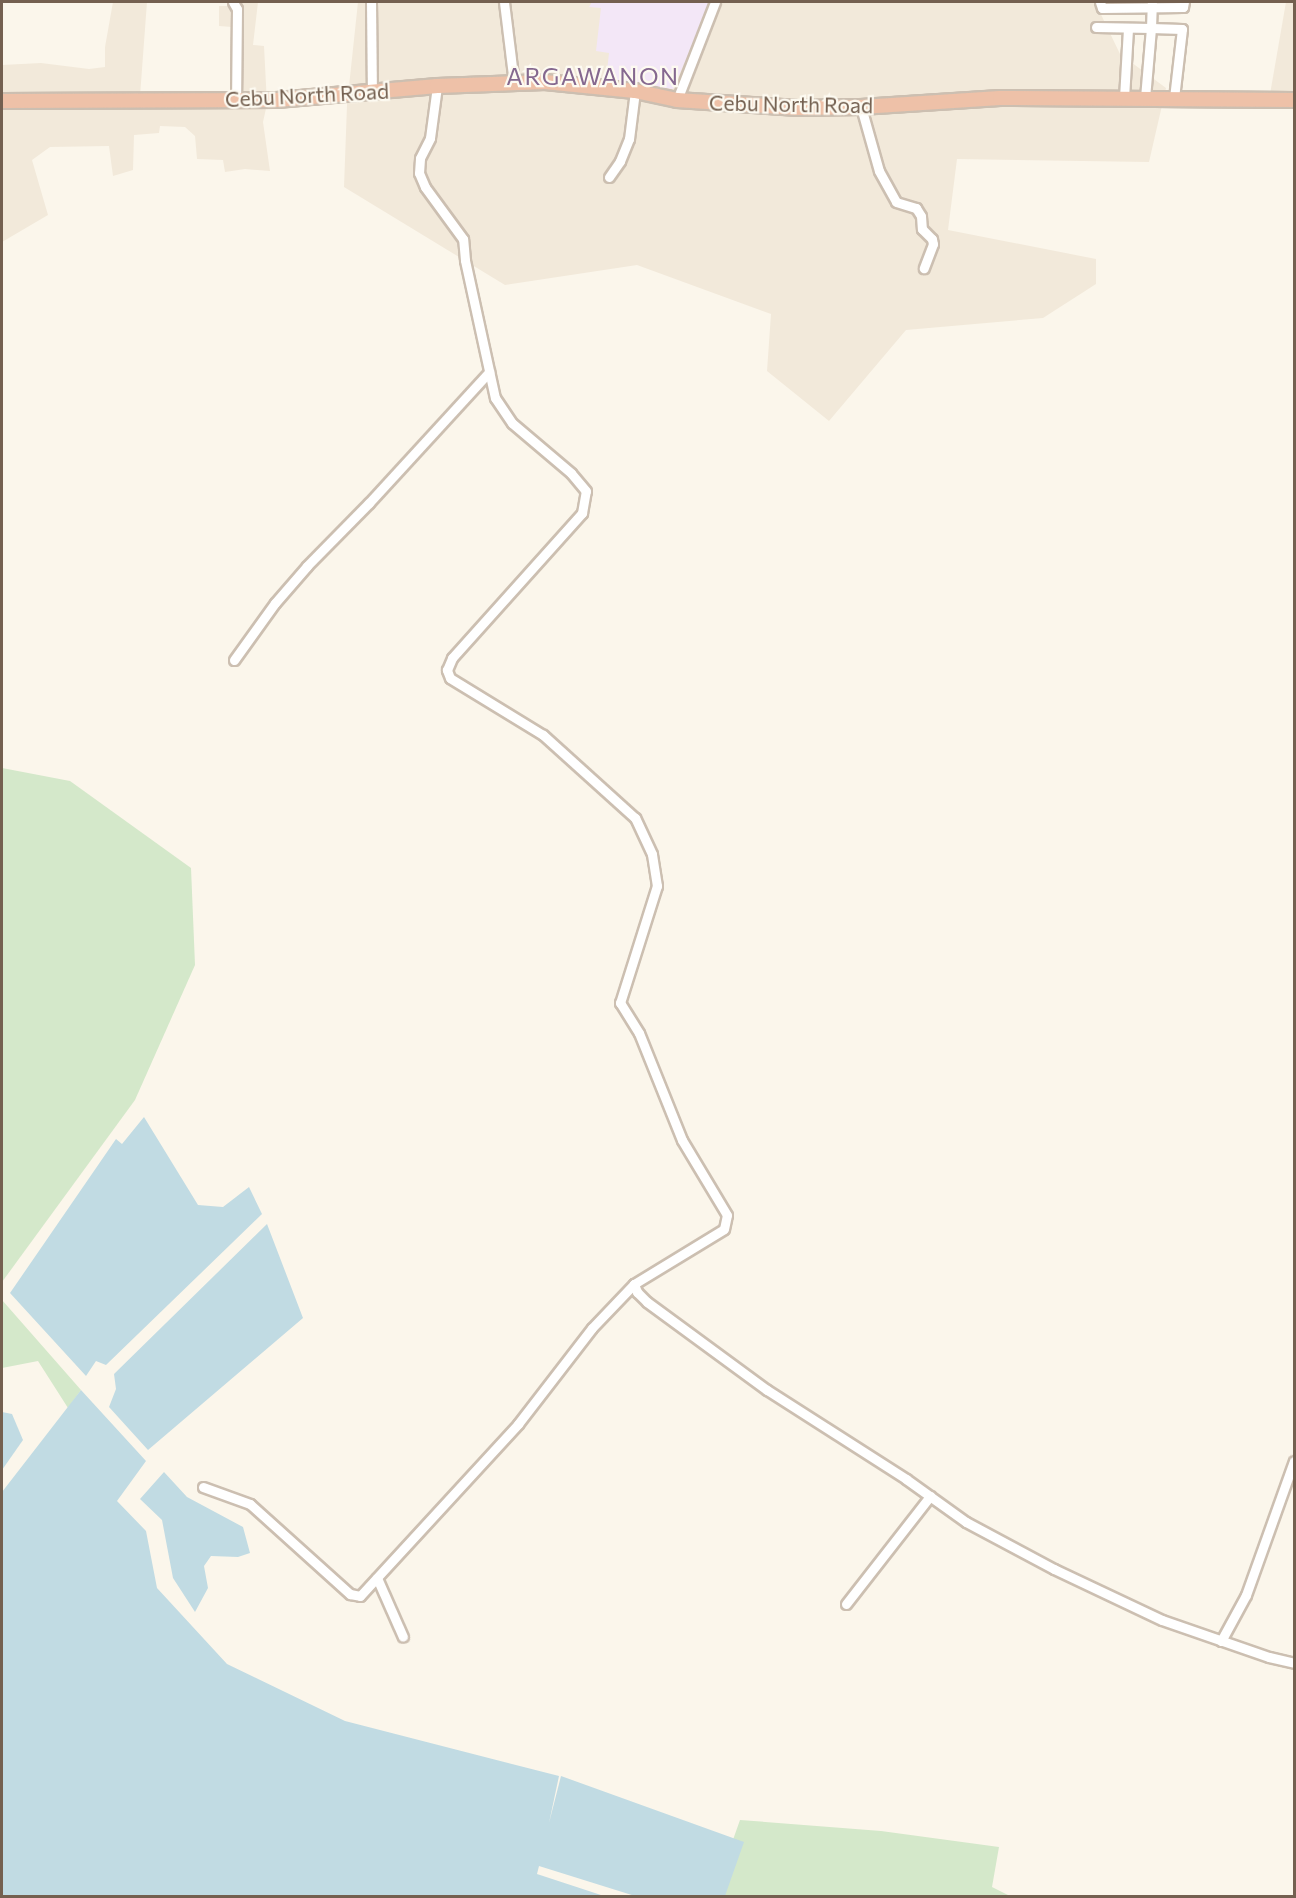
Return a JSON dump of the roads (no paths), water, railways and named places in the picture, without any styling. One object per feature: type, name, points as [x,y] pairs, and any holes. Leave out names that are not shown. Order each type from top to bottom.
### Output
[{"type":"highway","name":"Cebu North Road","points":[[2,101],[236,100],[437,86],[545,82],[635,92],[677,100],[798,108],[861,107],[1000,98],[1294,100]]},
{"type":"street","points":[[233,2],[237,9],[236,100]]},
{"type":"street","points":[[371,2],[372,92]]},
{"type":"street","points":[[504,2],[514,83]]},
{"type":"street","points":[[677,100],[715,2]]},
{"type":"street","points":[[1100,2],[1102,8],[1152,4],[1183,7],[1184,2]]},
{"type":"street","points":[[1145,98],[1152,4]]},
{"type":"street","points":[[1096,27],[1182,29],[1174,98]]},
{"type":"street","points":[[1124,98],[1128,28]]},
{"type":"street","points":[[203,1487],[250,1504],[354,1597],[360,1596],[518,1424],[592,1328],[634,1284],[724,1229],[727,1215],[682,1140],[639,1033],[620,1003],[657,886],[652,854],[635,818],[543,735],[450,678],[447,670],[452,658],[582,513],[586,491],[571,473],[512,423],[495,398],[465,260],[463,238],[425,187],[419,173],[420,158],[430,138],[437,86]]},
{"type":"street","points":[[609,177],[620,161],[628,139],[635,92]]},
{"type":"street","points":[[861,107],[872,154],[879,171],[896,202],[916,208],[921,216],[922,229],[932,239],[933,244],[924,268]]},
{"type":"street","points":[[234,660],[275,603],[307,566],[369,503],[489,372]]},
{"type":"street","points":[[634,1284],[637,1292],[647,1302],[767,1390],[966,1522],[1054,1569],[1162,1620],[1294,1663]]},
{"type":"street","points":[[1221,1641],[1246,1595],[1294,1461]]},
{"type":"street","points":[[846,1604],[930,1496]]},
{"type":"street","points":[[377,1578],[403,1637]]},
{"type":"water","points":[[144,1117],[198,1205],[223,1207],[249,1187],[262,1214],[106,1365],[96,1361],[86,1376],[10,1293],[116,1139],[122,1144]]},
{"type":"water","points":[[267,1224],[303,1318],[148,1450],[109,1407],[116,1389],[114,1374]]},
{"type":"water","points":[[81,1390],[146,1461],[117,1501],[146,1531],[157,1588],[227,1664],[345,1721],[559,1776],[549,1823],[561,1776],[744,1842],[725,1896],[635,1896],[539,1866],[537,1874],[604,1896],[2,1896],[2,1492]]},
{"type":"water","points":[[2,1412],[12,1414],[23,1440],[2,1470]]},
{"type":"water","points":[[164,1472],[187,1497],[243,1527],[250,1553],[238,1557],[211,1556],[204,1566],[208,1588],[195,1612],[173,1578],[162,1520],[140,1499]]},
{"type":"district","name":"ARGAWANON","points":[[593,76]]}]
